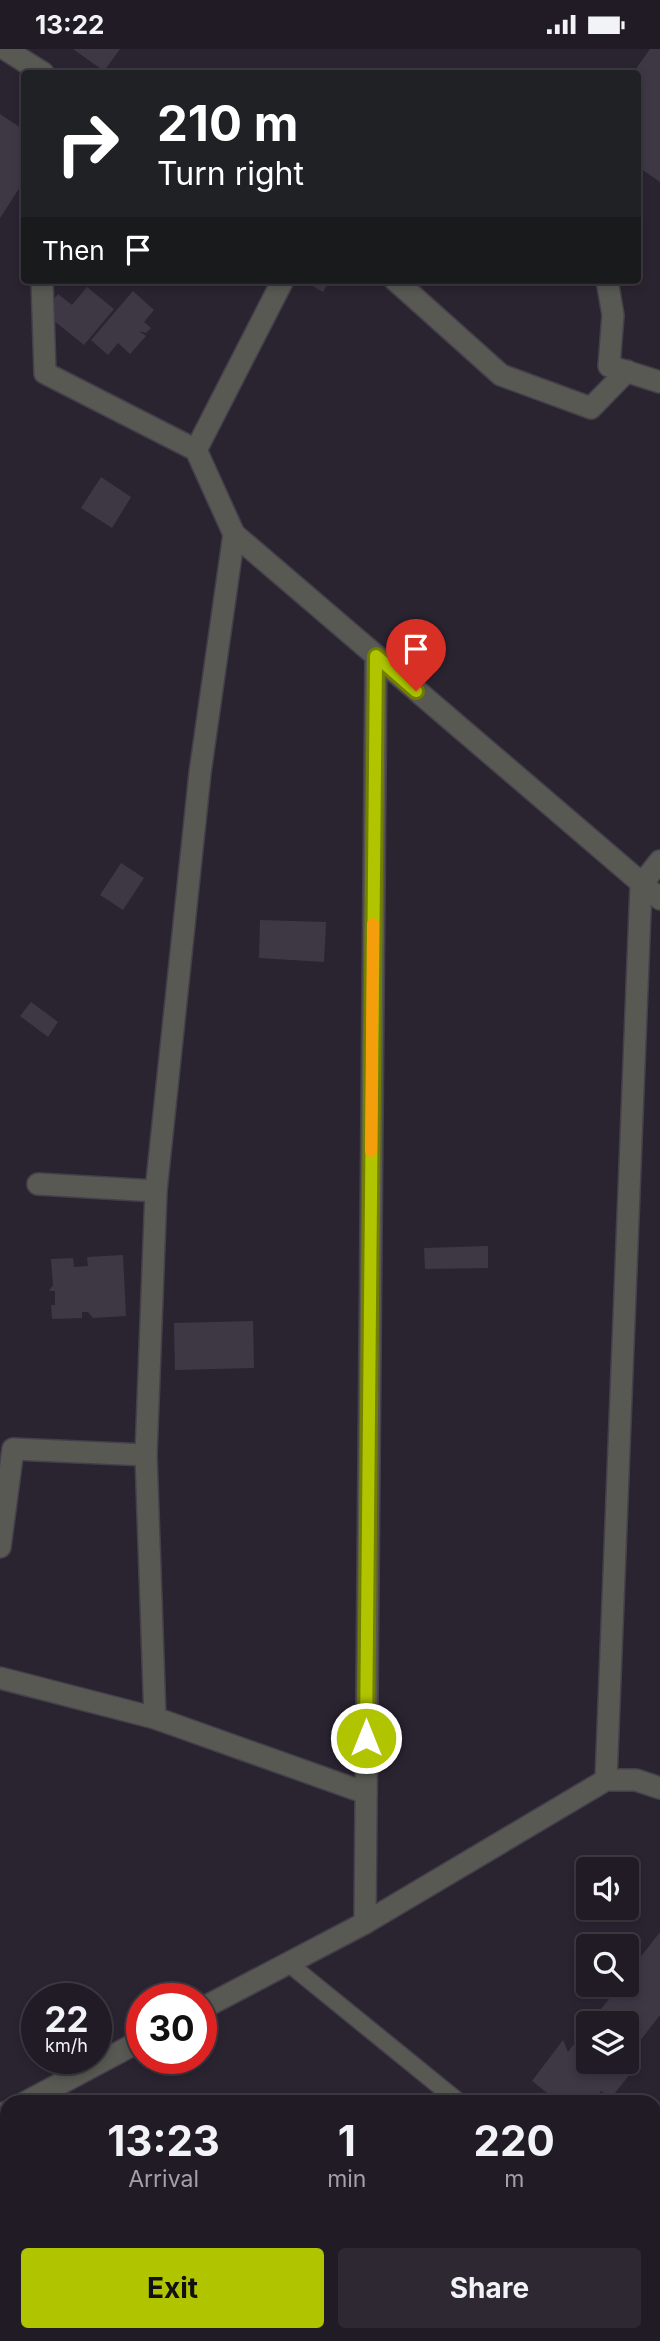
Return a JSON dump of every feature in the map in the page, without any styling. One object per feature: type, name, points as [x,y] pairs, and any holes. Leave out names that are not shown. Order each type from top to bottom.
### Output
[{"type":"street","points":[[5,49],[38,70]]},
{"type":"street","points":[[42,284],[45,373],[196,450],[234,534],[660,899]]},
{"type":"street","points":[[196,450],[281,284]]},
{"type":"street","points":[[399,284],[501,375],[591,408],[627,371]]},
{"type":"street","points":[[608,284],[613,315],[609,366],[660,381]]},
{"type":"street","points":[[156,1718],[146,1455],[156,1191],[200,773],[234,534]]},
{"type":"street","points":[[365,1923],[376,656]]},
{"type":"street","points":[[606,1780],[641,885],[660,861]]},
{"type":"street","points":[[38,1184],[156,1191]]},
{"type":"street","points":[[0,1546],[13,1449],[146,1455]]},
{"type":"street","points":[[0,1678],[156,1718],[366,1793]]},
{"type":"street","points":[[217,2001],[365,1923],[606,1780],[636,1780],[660,1788]]},
{"type":"street","points":[[39,2095],[126,2049]]},
{"type":"lane","points":[[288,1963],[450,2095]]},
{"type":"building","points":[[73,49],[120,49],[103,70]]},
{"type":"building","points":[[650,49],[660,49],[660,182],[641,169],[641,70],[635,70]]},
{"type":"building","points":[[0,114],[21,128],[21,186],[0,218]]},
{"type":"building","points":[[310,284],[328,284],[323,292]]},
{"type":"building","points":[[87,287],[114,309],[84,345],[43,312],[58,294],[72,305]]},
{"type":"building","points":[[133,291],[154,310],[144,322],[151,328],[146,333],[139,331],[146,336],[130,354],[118,343],[108,355],[91,340]]},
{"type":"building","points":[[101,477],[131,497],[112,528],[81,508]]},
{"type":"building","points":[[121,863],[144,878],[123,910],[100,895]]},
{"type":"building","points":[[260,920],[326,922],[324,962],[259,958]]},
{"type":"building","points":[[31,1002],[58,1022],[48,1037],[20,1016]]},
{"type":"building","points":[[488,1246],[488,1268],[425,1269],[424,1248]]},
{"type":"building","points":[[123,1255],[126,1316],[93,1318],[88,1312],[82,1312],[82,1318],[52,1319],[51,1305],[55,1305],[55,1291],[49,1291],[53,1285],[51,1259],[73,1258],[74,1267],[88,1266],[87,1257]]},
{"type":"building","points":[[253,1321],[254,1368],[175,1370],[174,1323]]},
{"type":"building","points":[[660,1932],[660,2015],[639,2042],[639,2011],[599,2011],[611,1997],[639,1997],[639,1959]]},
{"type":"building","points":[[563,2040],[568,2052],[576,2042],[576,2074],[630,2074],[613,2095],[601,2091],[598,2095],[550,2095],[532,2081]]},
{"type":"slow traffic","points":[[371,1151],[373,924]]},
{"type":"route","points":[[366,1738],[376,656],[416,691]]}]
